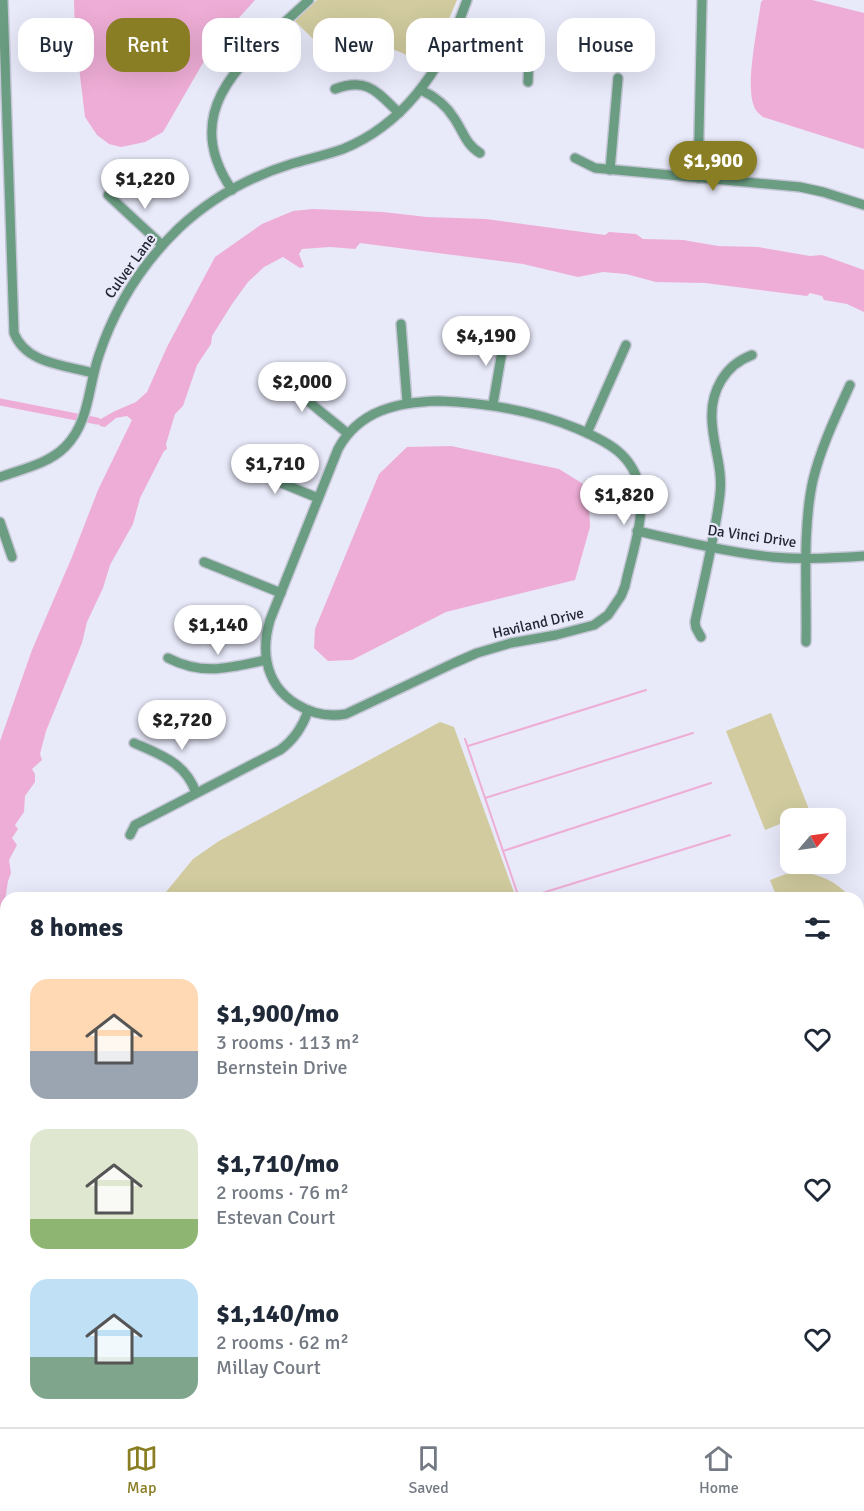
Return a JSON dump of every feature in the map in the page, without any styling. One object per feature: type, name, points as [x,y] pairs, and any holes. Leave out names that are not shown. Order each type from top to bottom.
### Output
[{"type":"street","points":[[3,0],[14,333],[22,349],[36,358],[93,373]]},
{"type":"street","points":[[232,190],[221,173],[213,149],[212,126],[217,100],[235,71],[309,0]]},
{"type":"street","name":"Culver Lane","points":[[460,18],[467,0]]},
{"type":"street","points":[[698,177],[702,0]]},
{"type":"street","name":"Culver Lane","points":[[0,477],[48,460],[72,439],[83,419],[93,373],[105,337],[122,301],[162,245],[197,213],[232,190],[279,168],[344,148],[374,133],[399,113],[421,90],[432,72]]},
{"type":"street","points":[[528,72],[528,82]]},
{"type":"street","points":[[610,170],[618,78]]},
{"type":"street","points":[[335,89],[348,84],[360,84],[373,88],[399,113]]},
{"type":"street","points":[[421,90],[435,97],[448,110],[470,147],[480,153]]},
{"type":"street","points":[[575,158],[588,166],[610,170],[800,187],[864,204]]},
{"type":"street","points":[[108,195],[162,245]]},
{"type":"street","points":[[401,324],[407,402]]},
{"type":"street","points":[[493,404],[505,334]]},
{"type":"street","points":[[587,433],[626,345]]},
{"type":"street","points":[[701,637],[695,622],[721,479],[711,418],[714,399],[722,378],[729,369],[752,355]]},
{"type":"street","points":[[285,370],[301,395],[348,434]]},
{"type":"street","points":[[807,642],[807,558],[809,516],[815,473],[850,385]]},
{"type":"street","name":"Haviland Drive","points":[[407,402],[493,404],[556,420],[616,448],[635,472],[641,503],[637,531],[621,596],[608,615],[594,625],[511,643],[477,653],[346,714],[327,716],[308,711],[295,703],[277,685],[268,669],[267,632],[338,449],[348,434],[371,414],[407,402]]},
{"type":"street","points":[[242,467],[318,498]]},
{"type":"street","points":[[0,522],[12,557]]},
{"type":"street","name":"Da Vinci Drive","points":[[637,531],[710,547],[773,557],[864,556]]},
{"type":"street","points":[[204,562],[281,593]]},
{"type":"street","points":[[168,658],[190,667],[209,670],[266,660]]},
{"type":"street","points":[[130,835],[135,825],[280,750],[299,730],[308,711]]},
{"type":"street","points":[[134,743],[177,764],[189,778],[196,793]]},
{"type":"shaded area","points":[[74,0],[255,0],[239,18],[202,18],[202,65],[163,132],[145,142],[121,147],[109,144],[97,135],[85,117],[80,72],[94,72],[94,18],[75,18]]},
{"type":"shaded area","points":[[317,0],[457,0],[449,18],[406,18],[406,55],[394,50],[394,18],[313,18],[313,39],[301,27],[301,18],[298,18]]},
{"type":"shaded area","points":[[763,0],[812,0],[864,13],[864,149],[763,117],[756,110],[752,96],[751,70]]},
{"type":"shaded area","points":[[313,209],[486,219],[605,235],[609,232],[636,234],[643,239],[683,240],[718,246],[758,247],[810,256],[822,255],[864,270],[864,312],[847,304],[824,300],[822,296],[810,293],[807,296],[705,283],[656,282],[626,274],[603,272],[578,277],[523,264],[360,243],[355,249],[330,247],[302,249],[299,254],[304,267],[300,268],[283,257],[264,267],[248,282],[232,304],[197,365],[183,406],[175,414],[166,444],[167,449],[140,498],[133,524],[110,565],[103,588],[87,622],[82,643],[46,731],[40,754],[42,760],[32,769],[35,782],[25,796],[24,812],[15,825],[18,829],[12,838],[17,845],[9,860],[11,873],[6,892],[0,892],[0,741],[32,650],[98,490],[132,420],[127,416],[116,418],[105,427],[100,426],[97,421],[136,402],[147,392],[167,347],[215,257],[262,224],[293,211]]},
{"type":"shaded area","points":[[451,446],[559,469],[588,487],[590,527],[575,580],[446,612],[352,660],[328,661],[314,648],[315,629],[379,474],[407,447]]},
{"type":"shaded area","points":[[771,713],[808,808],[780,808],[780,824],[765,830],[726,731]]},
{"type":"shaded area","points":[[440,722],[454,727],[514,892],[166,892],[193,859],[219,841]]},
{"type":"shaded area","points":[[786,874],[810,874],[828,880],[845,892],[775,892],[770,880]]},
{"type":"waterway","points":[[0,402],[97,421]]},
{"type":"waterway","points":[[468,746],[646,690]]},
{"type":"waterway","points":[[485,798],[693,733]]},
{"type":"waterway","points":[[465,739],[517,892]]},
{"type":"waterway","points":[[503,851],[711,783]]},
{"type":"waterway","points":[[545,892],[730,835]]}]
